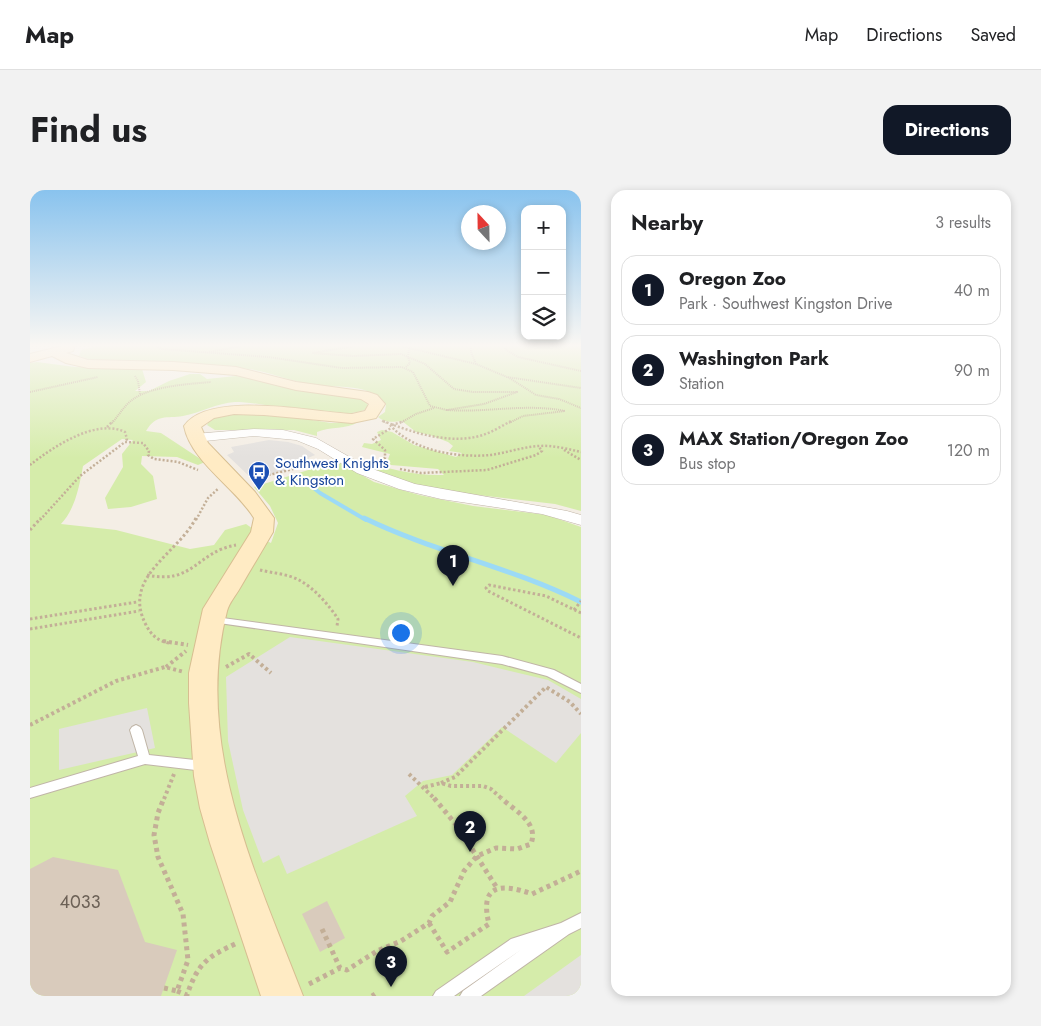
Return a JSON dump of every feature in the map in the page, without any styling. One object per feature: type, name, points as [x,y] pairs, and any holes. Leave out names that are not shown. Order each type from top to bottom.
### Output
[{"type":"street","points":[[287,384],[363,395],[374,399],[378,406],[371,415],[349,419],[316,417],[248,408],[223,410],[196,421],[191,429],[195,438],[226,480],[251,498],[264,518],[262,532],[219,601],[213,620],[206,657],[196,765],[210,776],[227,843],[296,990]]},
{"type":"street","points":[[195,438],[248,433],[292,435],[318,443],[354,466],[395,483],[470,500],[544,508],[581,520]]},
{"type":"lane","points":[[213,620],[502,660],[550,673],[581,689]]},
{"type":"lane","points":[[136,730],[145,758]]},
{"type":"lane","points":[[30,793],[145,758],[196,765]]},
{"type":"lane","points":[[468,996],[564,929],[581,920]]},
{"type":"lane","points":[[441,996],[516,944],[564,929]]},
{"type":"path","points":[[30,392],[74,384]]},
{"type":"path","points":[[138,384],[140,394]]},
{"type":"path","points":[[30,465],[51,449],[107,427],[129,402],[140,394],[200,384]]},
{"type":"path","points":[[418,384],[423,396],[434,408]]},
{"type":"path","points":[[447,410],[477,406],[517,392],[473,392],[454,389],[448,384]]},
{"type":"path","points":[[518,384],[536,394],[559,399],[581,408]]},
{"type":"path","points":[[551,384],[581,388]]},
{"type":"path","points":[[381,464],[372,461],[382,459],[385,449],[373,439],[391,426],[434,408],[480,412],[551,409],[565,412],[523,416],[488,433],[455,438],[420,435],[391,426]]},
{"type":"path","points":[[391,426],[415,443],[456,455],[489,455],[539,447],[561,448],[581,452]]},
{"type":"path","points":[[30,530],[80,476],[125,442],[127,435],[125,432],[107,427]]},
{"type":"path","points":[[30,725],[116,681],[145,671],[165,667],[193,646],[165,642],[152,637],[146,629],[137,602],[147,575],[189,530],[207,497],[226,480],[177,461],[156,460],[148,455],[149,451],[143,443],[125,442]]},
{"type":"path","points":[[398,468],[421,473],[487,470],[536,454],[542,451],[539,447]]},
{"type":"path","points":[[561,448],[581,460]]},
{"type":"path","points":[[246,482],[316,463],[333,466]]},
{"type":"path","points":[[147,575],[155,578],[176,576],[189,572],[212,551],[221,547],[253,546]]},
{"type":"path","points":[[241,566],[297,579],[309,587],[334,612],[338,619],[335,637]]},
{"type":"path","points":[[581,613],[546,596],[494,586],[486,588],[488,591],[581,638]]},
{"type":"path","points":[[574,610],[581,601]]},
{"type":"path","points":[[30,619],[137,602]]},
{"type":"path","points":[[30,629],[139,611]]},
{"type":"path","points":[[219,671],[249,654],[271,673]]},
{"type":"path","points":[[165,667],[188,674]]},
{"type":"path","points":[[425,787],[455,777],[546,687],[570,702],[581,714]]},
{"type":"path","points":[[177,992],[188,960],[183,914],[158,857],[154,835],[158,813],[177,768],[196,765]]},
{"type":"path","points":[[409,774],[425,787],[477,856],[497,888]]},
{"type":"path","points":[[296,990],[340,968],[347,970],[428,924],[432,916],[450,902],[464,871],[477,856],[496,848],[517,849],[532,844],[532,828],[521,814],[497,793],[482,786],[447,787],[440,783]]},
{"type":"path","points":[[428,924],[447,952],[489,924],[485,912],[485,900],[490,892],[497,888],[516,887],[532,894],[581,871]]},
{"type":"path","points":[[322,929],[340,968]]},
{"type":"path","points":[[164,988],[187,995],[197,968],[205,958],[239,942]]},
{"type":"green space","points":[[30,384],[144,384],[135,391],[149,391],[164,384],[279,384],[365,399],[369,408],[355,413],[321,414],[235,402],[183,416],[158,419],[146,431],[161,433],[205,462],[198,465],[177,457],[142,456],[141,464],[153,476],[157,499],[131,507],[108,509],[105,498],[123,467],[122,454],[133,440],[122,439],[83,466],[73,505],[61,524],[116,530],[190,549],[214,545],[225,530],[246,524],[256,531],[259,537],[271,543],[278,523],[270,506],[254,487],[337,461],[374,482],[419,495],[473,506],[547,515],[581,527],[581,996],[30,996]]},
{"type":"green space","points":[[306,384],[581,384],[581,511],[555,504],[436,490],[405,482],[357,462],[361,460],[412,473],[444,475],[438,469],[391,465],[387,462],[390,454],[362,447],[364,443],[372,444],[381,440],[377,432],[382,430],[392,432],[414,445],[456,457],[462,453],[449,451],[453,446],[448,442],[416,432],[402,421],[389,422],[381,419],[378,417],[385,412],[386,404],[379,397],[371,393],[353,388]]},
{"type":"green space","points":[[255,411],[331,423],[358,422],[348,426],[322,430],[317,432],[317,436],[294,430],[215,430],[207,425],[211,418],[228,413]]},
{"type":"shaded area","points":[[269,440],[302,446],[315,455],[308,458],[314,462],[267,476],[262,472],[249,476],[227,455],[234,452],[231,447]]},
{"type":"shaded area","points":[[290,637],[473,662],[548,680],[581,699],[581,733],[556,763],[502,727],[452,775],[423,781],[405,796],[417,816],[287,874],[279,855],[263,863],[243,810],[228,741],[226,677]]},
{"type":"shaded area","points":[[147,708],[155,748],[59,770],[59,729]]},
{"type":"shaded area","points":[[581,955],[581,996],[524,996]]},
{"type":"building","points":[[53,857],[118,870],[145,942],[177,950],[161,996],[30,996],[30,869]]},
{"type":"building","points":[[327,901],[345,938],[320,952],[302,914]]},
{"type":"waterway","points":[[300,477],[320,493],[366,520]]},
{"type":"waterway","points":[[364,518],[418,541],[527,579],[581,602]]},
{"type":"place","name":"Southwest Knights & Kingston","points":[[259,491]]},
{"type":"place","name":"Oregon Zoo","points":[[453,586]]},
{"type":"place","name":"Washington Park","points":[[470,852]]},
{"type":"place","name":"MAX Station/Oregon Zoo","points":[[391,987]]}]
